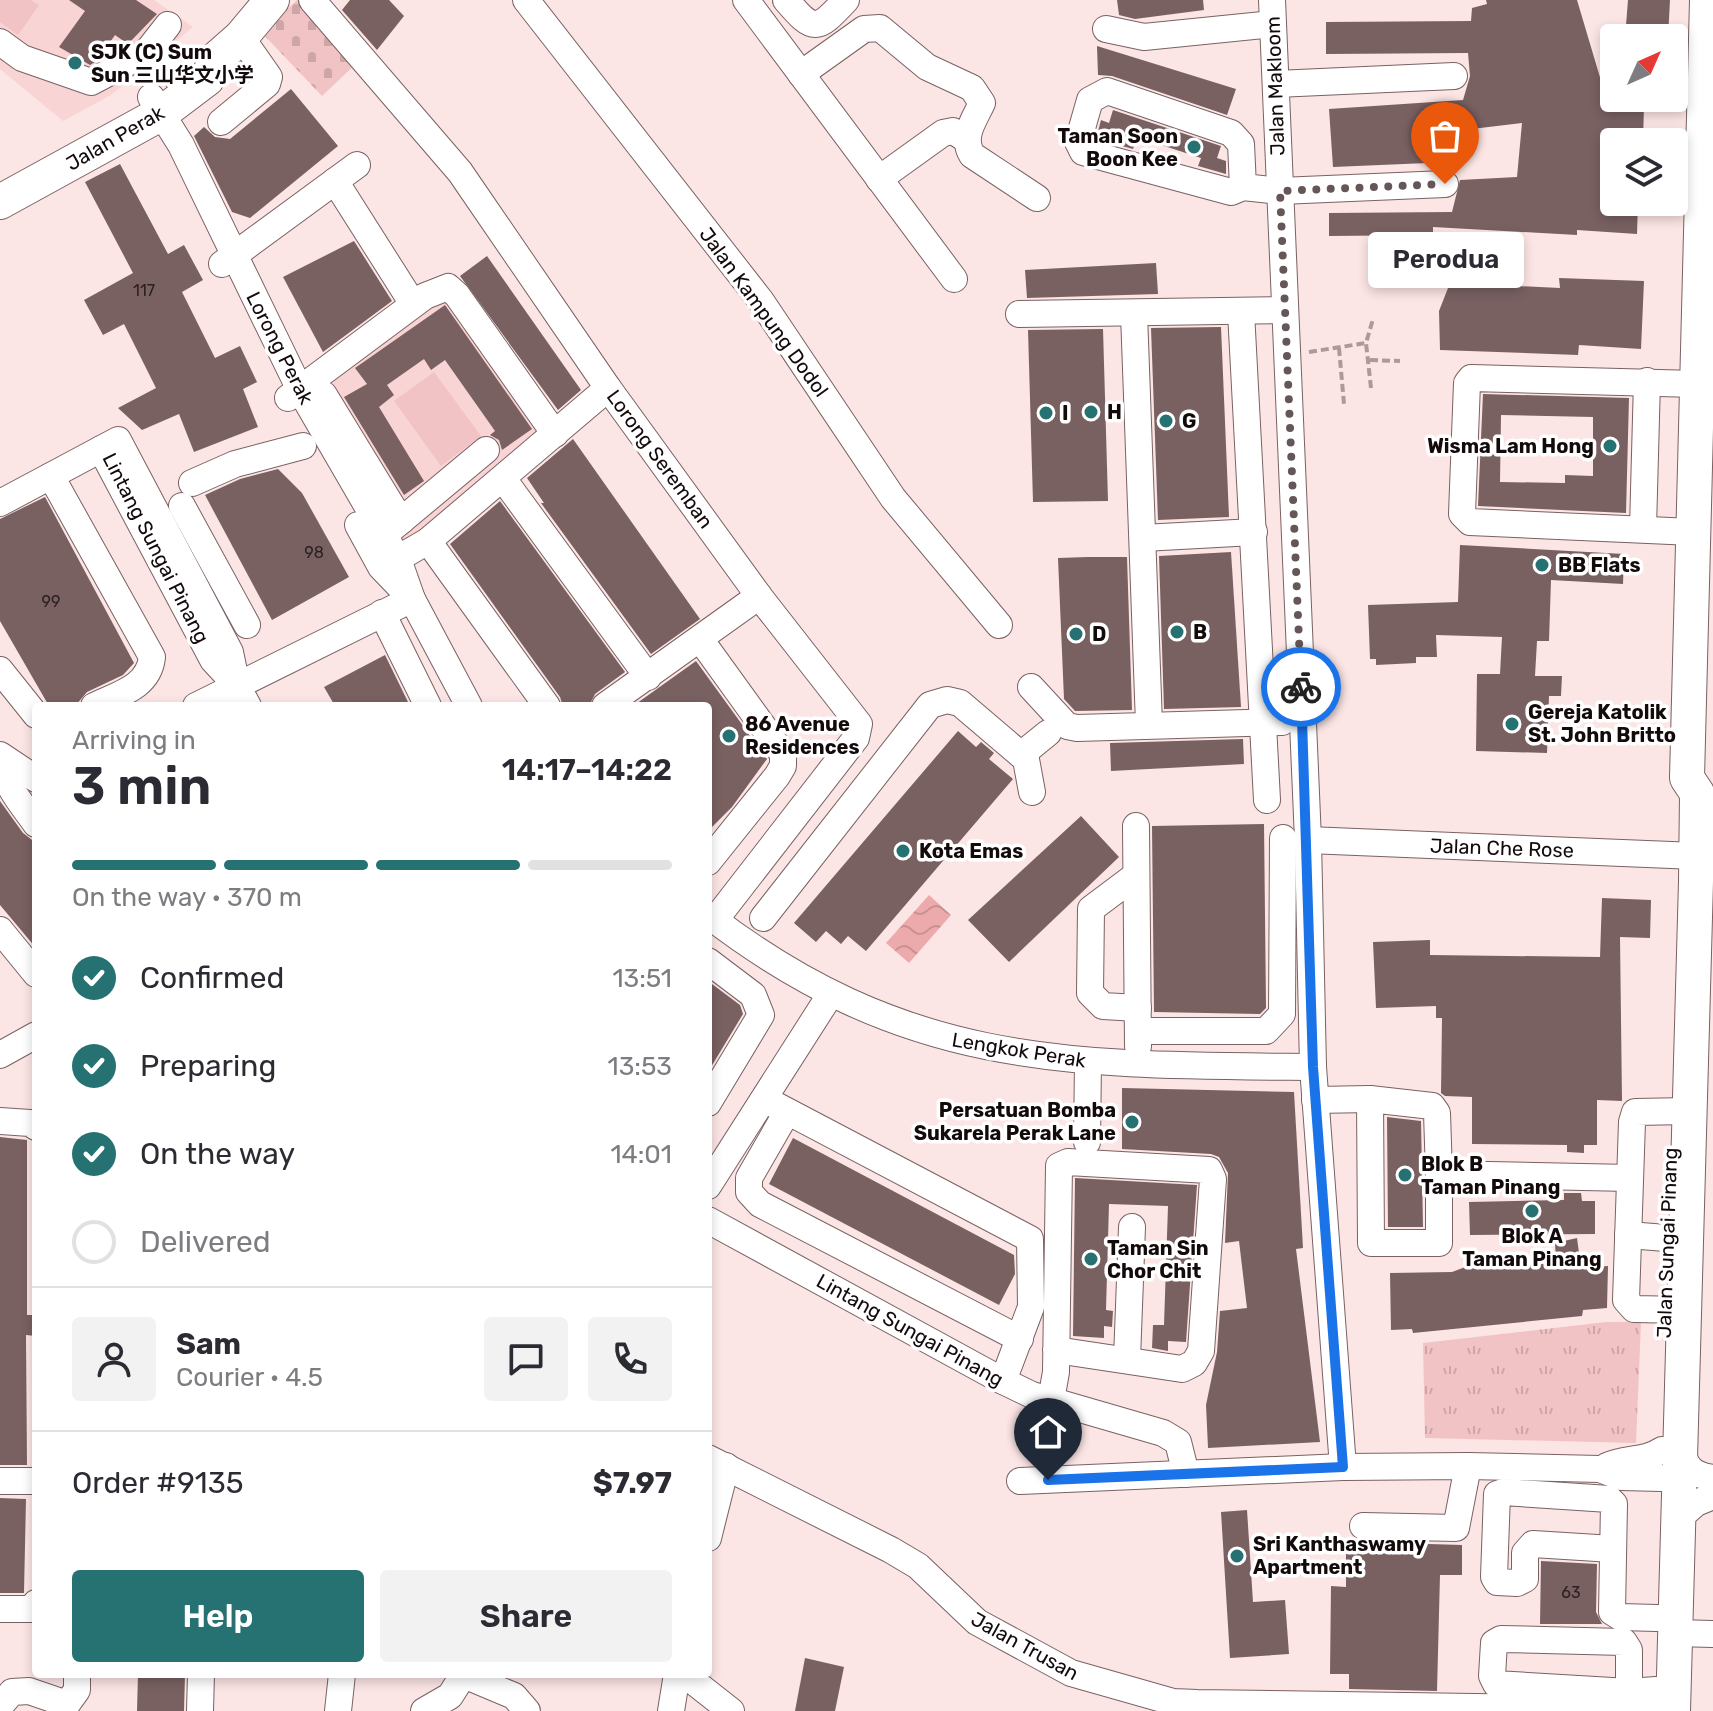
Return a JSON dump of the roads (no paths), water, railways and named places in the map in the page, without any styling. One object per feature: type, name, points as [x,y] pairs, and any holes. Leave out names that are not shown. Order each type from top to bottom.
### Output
[{"type":"main road","name":"Jalan Perak","points":[[0,178],[163,96],[207,79],[228,48],[272,0]]},
{"type":"main road","name":"Jalan Sungai Pinang","points":[[1674,1310],[1666,1238],[1679,1111],[1696,1019],[1686,855],[1697,793],[1687,778],[1702,648],[1693,532],[1704,464],[1697,384],[1706,319],[1707,0]]},
{"type":"main road","name":"Jalan Perak","points":[[0,202],[120,138],[163,96]]},
{"type":"main road","name":"Jalan Sungai Pinang","points":[[1666,1625],[1679,1111]]},
{"type":"main road","name":"Jalan Sungai Pinang","points":[[1649,1706],[1666,1625],[1679,1518],[1668,1458]]},
{"type":"street","name":"Lorong Seremban","points":[[312,0],[460,172],[608,388],[759,596],[859,724],[856,738],[776,844],[733,897],[712,917]]},
{"type":"street","name":"Jalan Kampung Dodol","points":[[526,0],[761,301],[893,498],[999,625]]},
{"type":"street","points":[[746,0],[954,279]]},
{"type":"street","points":[[786,0],[809,25],[817,26],[825,23],[846,0]]},
{"type":"street","points":[[1106,29],[1144,37],[1272,12]]},
{"type":"street","name":"Jalan Makloom","points":[[1272,12],[1302,722],[1295,839],[1343,1467]]},
{"type":"street","points":[[0,42],[22,58],[91,82],[152,48],[168,25]]},
{"type":"street","points":[[801,74],[864,29],[880,28],[927,67],[972,88],[982,103],[966,139]]},
{"type":"street","name":"Lorong Perak","points":[[152,48],[163,96],[227,260]]},
{"type":"street","points":[[221,122],[267,84],[269,77],[228,48]]},
{"type":"street","points":[[1276,84],[1454,76]]},
{"type":"street","points":[[1243,187],[1241,144],[1231,133],[1107,91],[1090,100],[1078,142],[1083,152],[1231,192],[1243,187],[1280,191],[1445,184]]},
{"type":"street","points":[[879,179],[943,133],[953,131],[966,139],[972,155],[1037,198]]},
{"type":"street","name":"Lorong Perak","points":[[120,138],[144,135],[159,142],[167,151],[304,394],[390,563],[464,695]]},
{"type":"street","points":[[227,260],[357,165]]},
{"type":"street","points":[[335,181],[413,304]]},
{"type":"street","points":[[304,394],[413,304],[438,289],[448,287],[457,295],[555,434]]},
{"type":"street","points":[[1019,314],[1285,310]]},
{"type":"street","points":[[1241,312],[1267,800]]},
{"type":"street","points":[[1134,314],[1149,724]]},
{"type":"street","points":[[1693,532],[1470,522],[1462,514],[1467,383],[1471,378],[1697,384]]},
{"type":"street","points":[[1643,528],[1647,381]]},
{"type":"street","points":[[390,563],[428,541],[504,480],[608,388]]},
{"type":"street","name":"Lorong Perak","points":[[304,394],[392,527],[390,563]]},
{"type":"street","name":"Lintang Sungai Pinang","points":[[51,476],[118,440],[176,506],[243,696]]},
{"type":"street","points":[[247,625],[176,506],[235,464],[303,446]]},
{"type":"street","points":[[392,527],[486,450]]},
{"type":"street","points":[[0,503],[51,476],[152,657],[151,673],[141,683],[102,702]]},
{"type":"street","points":[[504,480],[648,677]]},
{"type":"street","points":[[1143,538],[1254,532]]},
{"type":"street","points":[[428,541],[544,702]]},
{"type":"street","points":[[611,702],[759,596]]},
{"type":"street","points":[[215,702],[243,696],[382,613],[412,599]]},
{"type":"street","points":[[382,613],[426,702]]},
{"type":"street","points":[[700,639],[783,754],[777,776],[712,857]]},
{"type":"street","points":[[0,670],[32,710]]},
{"type":"street","points":[[1031,687],[1067,726],[1302,722]]},
{"type":"street","points":[[763,918],[930,705],[938,701],[960,703],[1013,752],[1025,754]]},
{"type":"street","points":[[1025,754],[1048,733]]},
{"type":"street","points":[[1025,754],[1032,792]]},
{"type":"street","points":[[3,758],[32,776]]},
{"type":"street","points":[[3,758],[5,779],[32,818]]},
{"type":"street","points":[[1136,826],[1137,1066]]},
{"type":"street","points":[[1135,876],[1091,909],[1090,993],[1103,1006],[1138,1019],[1266,1031],[1282,1014],[1295,839]]},
{"type":"street","name":"Jalan Che Rose","points":[[1295,839],[1686,855]]},
{"type":"street","points":[[776,844],[804,864]]},
{"type":"street","points":[[712,878],[733,897]]},
{"type":"street","name":"Lengkok Perak","points":[[712,919],[830,995],[901,1026],[979,1047],[1137,1066],[1313,1067]]},
{"type":"street","points":[[0,930],[32,969]]},
{"type":"street","points":[[712,964],[753,995],[761,1015],[712,1096]]},
{"type":"street","points":[[830,995],[776,1106],[749,1178],[749,1192],[760,1204],[1020,1339]]},
{"type":"street","points":[[1,1052],[32,1037]]},
{"type":"street","points":[[1087,1142],[1088,1062]]},
{"type":"street","points":[[1315,1100],[1370,1099],[1432,1106],[1437,1113],[1439,1243],[1371,1243],[1370,1099]]},
{"type":"street","points":[[712,1181],[776,1106]]},
{"type":"street","points":[[776,1106],[1027,1235],[1032,1243],[1031,1307],[1003,1381]]},
{"type":"street","points":[[1674,1310],[1634,1309],[1627,1305],[1628,1235],[1632,1122],[1635,1112],[1679,1111]]},
{"type":"street","points":[[0,1121],[32,1124]]},
{"type":"street","points":[[1051,1400],[1056,1350],[1059,1166],[1068,1162],[1206,1168],[1213,1179],[1199,1357],[1189,1367],[1182,1369],[1056,1350]]},
{"type":"street","points":[[1439,1174],[1630,1178]]},
{"type":"street","name":"Lintang Sungai Pinang","points":[[712,1222],[1003,1381],[1051,1400],[1163,1433],[1178,1442],[1186,1474]]},
{"type":"street","points":[[1127,1359],[1132,1227]]},
{"type":"street","points":[[1628,1235],[1666,1238]]},
{"type":"street","points":[[1020,1481],[1343,1467],[1468,1466],[1600,1469],[1621,1477],[1668,1458],[1698,1476],[1713,1478]]},
{"type":"street","points":[[712,1504],[717,1462]]},
{"type":"street","name":"Jalan Trusan","points":[[717,1462],[918,1566],[977,1622],[1071,1673],[1173,1702],[1197,1707],[1649,1706]]},
{"type":"street","points":[[1363,1526],[1456,1528],[1468,1466]]},
{"type":"street","points":[[1551,1468],[1551,1495]]},
{"type":"street","points":[[0,1481],[32,1481]]},
{"type":"street","points":[[1613,1549],[1533,1544],[1525,1553],[1525,1579],[1517,1583],[1497,1582],[1494,1577],[1497,1494],[1609,1499],[1614,1504],[1612,1612],[1620,1617],[1713,1634]]},
{"type":"street","points":[[1679,1518],[1696,1503],[1713,1496]]},
{"type":"street","points":[[0,1609],[32,1608]]},
{"type":"street","points":[[1501,1639],[1620,1641],[1629,1650],[1649,1706],[1496,1684],[1492,1676],[1493,1647],[1501,1639]]},
{"type":"street","points":[[0,1708],[12,1692],[29,1691],[67,1704],[77,1690],[77,1678]]},
{"type":"street","points":[[84,1711],[86,1678]]},
{"type":"street","points":[[200,1711],[201,1678]]},
{"type":"street","points":[[338,1711],[342,1678]]},
{"type":"street","points":[[424,1711],[450,1696],[462,1678]]},
{"type":"street","points":[[471,1678],[514,1696],[527,1711]]},
{"type":"street","points":[[671,1711],[676,1678]]},
{"type":"street","points":[[689,1678],[731,1711]]},
{"type":"water","points":[[929,895],[951,915],[909,963],[886,943]]},
{"type":"place","name":"SJK (C) Sum Sun 三山华文小学","points":[[75,63]]},
{"type":"place","name":"Taman Soon Boon Kee","points":[[1194,147]]},
{"type":"place","name":"Perodua","points":[[1445,184]]},
{"type":"place","name":"H","points":[[1091,412]]},
{"type":"place","name":"I","points":[[1046,413]]},
{"type":"place","name":"G","points":[[1166,421]]},
{"type":"place","name":"Wisma Lam Hong","points":[[1610,446]]},
{"type":"place","name":"BB Flats","points":[[1542,565]]},
{"type":"place","name":"B","points":[[1177,632]]},
{"type":"place","name":"D","points":[[1076,634]]},
{"type":"place","name":"Gereja Katolik St. John Britto","points":[[1512,724]]},
{"type":"place","name":"86 Avenue Residences","points":[[729,736]]},
{"type":"place","name":"Kota Emas","points":[[903,851]]},
{"type":"place","name":"Persatuan Bomba Sukarela Perak Lane","points":[[1132,1122]]},
{"type":"place","name":"Blok B Taman Pinang","points":[[1405,1175]]},
{"type":"place","name":"Blok A Taman Pinang","points":[[1532,1211]]},
{"type":"place","name":"Taman Sin Chor Chit","points":[[1091,1259]]},
{"type":"place","name":"Sri Kanthaswamy Apartment","points":[[1237,1556]]}]
